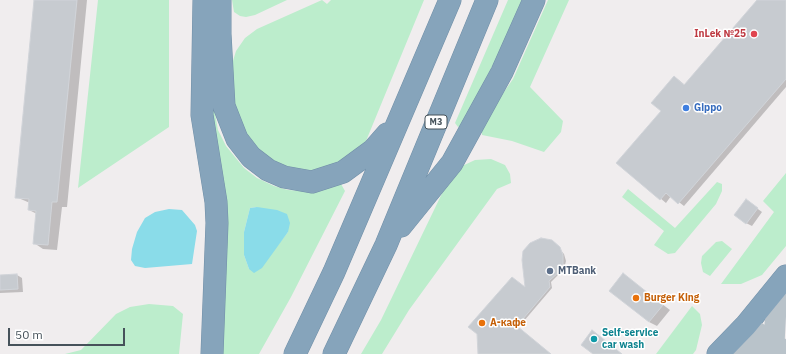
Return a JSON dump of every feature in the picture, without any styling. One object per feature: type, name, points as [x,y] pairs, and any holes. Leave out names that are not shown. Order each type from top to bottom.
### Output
[{"type":"highway","points":[[204,0],[202,115],[216,202],[217,223],[212,354]]},
{"type":"highway","points":[[220,0],[220,34],[224,106],[237,139],[251,157],[268,170],[284,177],[312,182],[343,172],[373,150],[397,122]]},
{"type":"highway","points":[[431,45],[441,0]]},
{"type":"highway","points":[[295,354],[334,272],[450,0]]},
{"type":"highway","name":"М3","points":[[334,354],[386,246],[487,0]]},
{"type":"highway","points":[[386,246],[452,163],[502,72],[534,0]]},
{"type":"highway","points":[[718,354],[746,326],[786,276]]},
{"type":"street","points":[[780,348],[776,307],[786,282]]},
{"type":"street","points":[[746,326],[780,348]]},
{"type":"street","points":[[735,354],[759,346],[780,348]]},
{"type":"green space","points":[[98,0],[169,0],[169,127],[78,188]]},
{"type":"green space","points":[[232,0],[287,0],[255,15],[246,17],[240,16],[234,12]]},
{"type":"green space","points":[[322,0],[327,4],[331,0],[424,0],[366,141],[356,153],[342,163],[306,172],[286,169],[249,144],[233,109],[232,64],[236,51],[245,38],[257,29]]},
{"type":"green space","points":[[508,0],[525,0],[516,21],[461,126],[458,127],[455,123]]},
{"type":"green space","points":[[548,0],[569,0],[530,87],[563,121],[561,132],[544,152],[512,141],[482,135],[482,123],[513,79]]},
{"type":"green space","points":[[212,97],[218,130],[226,146],[244,168],[257,178],[274,186],[288,190],[302,191],[341,184],[345,191],[291,297],[259,354],[216,354],[209,117]],"holes":[[[257,207],[288,232],[277,246],[249,269],[244,255],[244,232],[250,208]]]},
{"type":"green space","points":[[491,159],[505,165],[510,174],[511,183],[497,189],[409,310],[382,354],[361,354],[381,320],[447,183],[460,167],[475,160]]},
{"type":"green space","points":[[786,173],[786,246],[762,275],[741,284],[721,284],[774,212],[763,201]]},
{"type":"green space","points":[[717,182],[722,184],[722,191],[716,204],[675,253],[668,254],[654,245],[664,231],[622,197],[628,189],[675,228]]},
{"type":"green space","points":[[722,241],[732,249],[710,276],[703,272],[701,263],[702,256],[716,242]]},
{"type":"green space","points":[[149,304],[173,306],[183,314],[179,354],[65,354],[81,350],[116,314],[130,307]]},
{"type":"green space","points":[[692,306],[700,314],[702,325],[696,350],[693,354],[656,354]]},
{"type":"water","points":[[257,207],[277,210],[287,214],[290,223],[288,232],[262,268],[254,273],[249,269],[244,255],[244,232],[250,208]]},
{"type":"water","points":[[169,209],[182,210],[195,225],[197,231],[192,264],[145,268],[135,266],[131,260],[132,249],[137,232],[145,218],[155,212]]},
{"type":"building","points":[[34,0],[77,0],[57,202],[52,202],[48,245],[33,244],[36,211],[28,210],[29,199],[15,198]]},
{"type":"building","points":[[757,0],[786,0],[786,79],[678,204],[666,193],[660,200],[616,163],[661,111],[651,103],[674,76],[684,85]]},
{"type":"building","points":[[746,199],[758,208],[746,224],[734,215]]},
{"type":"building","points":[[541,238],[552,240],[560,247],[563,255],[563,264],[559,272],[549,281],[550,287],[517,326],[551,354],[478,354],[477,334],[468,327],[512,277],[525,287],[522,260],[523,251],[530,243]]},
{"type":"building","name":"Burger King","points":[[623,273],[663,305],[649,322],[609,291]]},
{"type":"building","points":[[17,274],[18,289],[0,290],[0,275]]},
{"type":"building","name":"Self-service car wash","points":[[592,330],[622,354],[593,354],[581,345]]},
{"type":"place","name":"InLek №25","points":[[754,34]]},
{"type":"place","name":"Gippo","points":[[686,108]]},
{"type":"place","name":"MTBank","points":[[550,271]]},
{"type":"place","name":"Burger King","points":[[636,298]]},
{"type":"place","name":"А-кафе","points":[[482,323]]},
{"type":"place","name":"Self-service car wash","points":[[594,339]]}]
